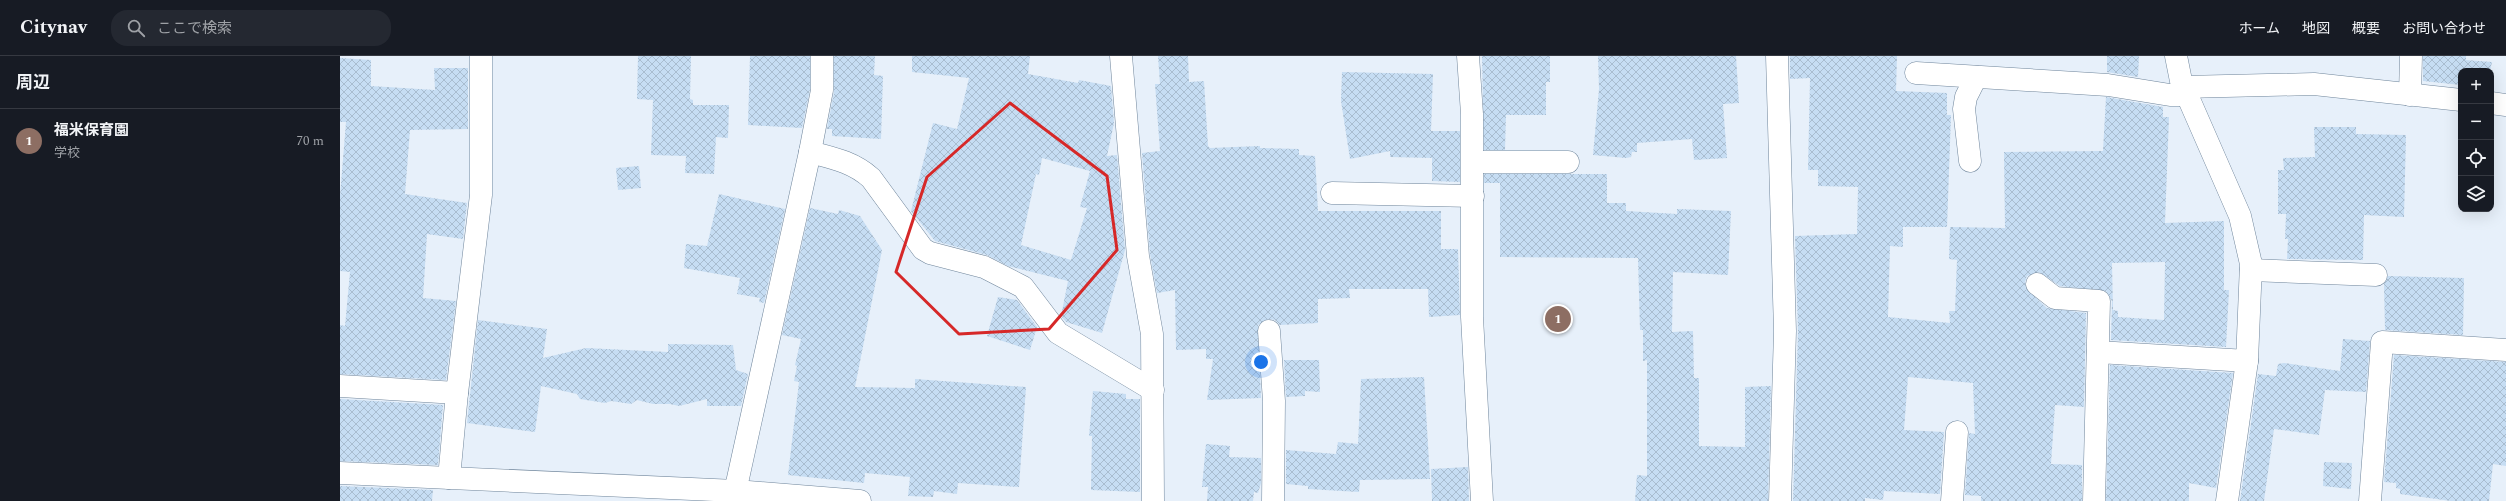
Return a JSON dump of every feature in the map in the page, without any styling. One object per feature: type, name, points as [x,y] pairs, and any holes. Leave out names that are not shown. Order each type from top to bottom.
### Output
[{"type":"street","points":[[449,478],[457,393],[481,195],[481,56]]},
{"type":"street","points":[[735,496],[810,152],[822,90],[822,56]]},
{"type":"street","points":[[1121,56],[1138,256],[1152,334],[1153,501]]},
{"type":"street","points":[[1468,56],[1472,114],[1473,162],[1472,317],[1482,501]]},
{"type":"street","points":[[1778,56],[1785,331],[1780,501]]},
{"type":"street","points":[[2176,56],[2186,91],[2240,216],[2251,270],[2247,361],[2227,501]]},
{"type":"street","points":[[2410,95],[2411,56]]},
{"type":"street","points":[[1916,73],[2108,85],[2170,95],[2186,91],[2314,84],[2458,100]]},
{"type":"street","points":[[1970,161],[1964,109],[1966,97],[1976,77]]},
{"type":"street","points":[[2494,103],[2506,105]]},
{"type":"street","points":[[810,152],[844,161],[862,170],[871,178],[922,248],[930,253],[984,267],[1023,287],[1058,333],[1153,390]]},
{"type":"street","points":[[1473,162],[1568,162]]},
{"type":"street","points":[[1332,193],[1473,196]]},
{"type":"street","points":[[2251,270],[2376,275]]},
{"type":"street","points":[[2038,284],[2055,298],[2099,301],[2094,501]]},
{"type":"street","points":[[1269,331],[1274,401],[1273,501]]},
{"type":"street","points":[[2370,501],[2382,342],[2506,350]]},
{"type":"street","points":[[2098,352],[2247,361]]},
{"type":"street","points":[[340,386],[457,393]]},
{"type":"street","points":[[1952,501],[1957,432]]},
{"type":"street","points":[[340,473],[449,478],[735,496],[860,501]]},
{"type":"highlighted area","points":[[1010,103],[1107,176],[1117,250],[1049,329],[959,334],[896,272],[927,177]]},
{"type":"building","points":[[638,56],[691,56],[690,99],[693,100],[693,105],[729,105],[728,138],[716,137],[714,174],[685,173],[686,156],[651,155],[653,100],[637,99]]},
{"type":"building","points":[[750,56],[810,56],[810,89],[802,128],[748,125]]},
{"type":"building","points":[[834,56],[875,56],[874,75],[883,76],[881,139],[832,136],[832,129],[827,129],[834,92]]},
{"type":"building","points":[[912,56],[1030,56],[1028,74],[1078,83],[1079,80],[1111,86],[1114,123],[1107,156],[1117,155],[1125,250],[1102,333],[1066,322],[1061,316],[1068,281],[1008,266],[987,255],[935,241],[911,211],[933,123],[957,129],[969,78],[912,72]],"holes":[[[1042,158],[1090,171],[1080,207],[1087,208],[1071,260],[1021,245],[1036,174],[1039,175]]]},
{"type":"building","points":[[1158,56],[1188,56],[1189,82],[1204,81],[1208,146],[1210,148],[1260,146],[1260,148],[1299,149],[1299,155],[1315,156],[1318,211],[1441,211],[1441,249],[1458,249],[1460,315],[1429,317],[1428,289],[1349,289],[1350,298],[1318,299],[1318,323],[1280,325],[1275,320],[1268,319],[1258,325],[1261,398],[1207,400],[1213,359],[1206,359],[1206,349],[1176,350],[1175,290],[1157,293],[1150,254],[1142,153],[1160,151],[1155,84],[1160,84]]},
{"type":"building","points":[[1482,56],[1550,56],[1550,82],[1546,82],[1546,115],[1506,115],[1505,150],[1484,150]]},
{"type":"building","points":[[1598,56],[1736,56],[1739,103],[1723,104],[1727,158],[1694,160],[1692,139],[1637,143],[1637,152],[1632,152],[1631,157],[1626,158],[1593,155],[1599,89]]},
{"type":"building","points":[[1790,56],[1897,56],[1896,91],[1947,93],[1947,115],[1951,115],[1947,227],[1903,227],[1903,247],[1890,246],[1888,317],[1950,323],[1949,311],[1955,311],[1957,260],[1949,259],[1950,227],[2005,228],[2004,152],[2103,151],[2106,97],[2163,107],[2163,117],[2169,117],[2165,223],[2224,221],[2224,290],[2229,290],[2226,347],[2111,340],[2112,301],[2106,291],[2060,286],[2039,272],[2027,276],[2025,282],[2026,289],[2047,308],[2086,313],[2084,407],[2055,405],[2051,464],[2082,465],[2082,501],[1981,501],[1981,496],[1965,495],[1969,433],[1975,434],[1973,383],[1908,377],[1904,430],[1944,432],[1940,494],[1884,491],[1883,500],[1865,498],[1865,501],[1793,501],[1798,331],[1795,236],[1857,234],[1858,187],[1818,186],[1818,170],[1808,170],[1810,78],[1790,79]],"holes":[[[2165,262],[2164,320],[2118,317],[2118,311],[2113,310],[2112,263]]]},
{"type":"building","points":[[2107,56],[2139,56],[2138,77],[2107,72]]},
{"type":"building","points":[[2423,56],[2466,56],[2466,60],[2492,62],[2491,68],[2458,68],[2458,85],[2423,81]]},
{"type":"building","points":[[340,58],[371,60],[371,86],[435,90],[434,68],[468,68],[468,129],[410,130],[405,194],[467,203],[463,239],[427,234],[423,298],[456,301],[446,380],[340,374],[340,325],[345,326],[350,272],[340,271],[340,196],[346,122],[340,122]]},
{"type":"building","points":[[1342,72],[1433,74],[1431,131],[1460,131],[1460,182],[1432,181],[1432,158],[1390,157],[1390,151],[1350,159],[1341,101]]},
{"type":"building","points":[[2314,127],[2356,127],[2356,134],[2406,135],[2404,217],[2364,215],[2363,260],[2287,259],[2288,239],[2285,239],[2286,214],[2278,214],[2278,170],[2284,170],[2283,158],[2315,157]]},
{"type":"building","points":[[639,166],[641,188],[618,190],[616,168]]},
{"type":"building","points":[[1484,174],[1607,174],[1607,203],[1626,203],[1626,211],[1677,214],[1677,209],[1731,211],[1728,275],[1673,272],[1672,332],[1693,331],[1694,378],[1699,378],[1699,446],[1745,447],[1745,387],[1771,386],[1768,501],[1635,501],[1637,475],[1647,476],[1647,360],[1643,361],[1643,330],[1640,330],[1638,258],[1500,257],[1500,183],[1484,183]]},
{"type":"building","points":[[719,194],[785,209],[764,303],[759,302],[760,298],[737,294],[740,278],[684,268],[686,244],[707,246]]},
{"type":"building","points":[[810,208],[838,214],[839,210],[860,216],[882,250],[855,387],[915,388],[915,379],[1026,387],[1019,487],[958,483],[957,494],[934,491],[933,497],[908,496],[910,477],[865,473],[864,483],[788,475],[799,382],[794,381],[797,366],[795,365],[801,339],[782,335]]},
{"type":"building","points":[[2388,276],[2464,278],[2463,335],[2385,330],[2384,284]]},
{"type":"building","points":[[998,297],[1017,300],[1037,327],[1030,350],[987,336]]},
{"type":"building","points":[[478,320],[547,329],[543,358],[586,348],[668,352],[668,344],[733,345],[736,370],[748,374],[741,406],[707,406],[707,399],[679,406],[670,404],[653,404],[637,400],[631,404],[611,401],[605,403],[580,399],[577,394],[541,386],[535,432],[467,423]]},
{"type":"building","points":[[2343,339],[2370,341],[2366,392],[2325,390],[2319,435],[2274,429],[2264,501],[2240,501],[2258,374],[2276,376],[2278,364],[2284,363],[2340,371]]},
{"type":"building","points":[[2394,355],[2506,362],[2506,466],[2493,464],[2489,501],[2451,501],[2400,494],[2400,489],[2396,488],[2396,483],[2384,482]]},
{"type":"building","points":[[1284,360],[1319,360],[1320,392],[1305,391],[1305,396],[1286,397]]},
{"type":"building","points":[[2110,365],[2233,373],[2216,488],[2189,483],[2189,501],[2106,501]]},
{"type":"building","points":[[1424,377],[1430,479],[1360,480],[1359,492],[1308,489],[1308,486],[1286,484],[1286,450],[1336,454],[1338,442],[1358,444],[1361,379]]},
{"type":"building","points":[[1093,391],[1126,394],[1126,399],[1140,399],[1140,492],[1091,490],[1092,436],[1089,436]]},
{"type":"building","points":[[340,399],[443,405],[438,465],[340,461]]},
{"type":"building","points":[[1206,444],[1230,446],[1229,457],[1261,458],[1261,483],[1258,493],[1254,492],[1253,501],[1207,501],[1208,487],[1202,487]]},
{"type":"building","points":[[2324,462],[2352,463],[2351,489],[2323,486]]},
{"type":"building","points":[[1468,467],[1469,501],[1432,501],[1431,469]]},
{"type":"building","points":[[340,486],[433,490],[432,501],[340,501]]},
{"type":"place","name":"福米保育園","points":[[1558,319]]}]
